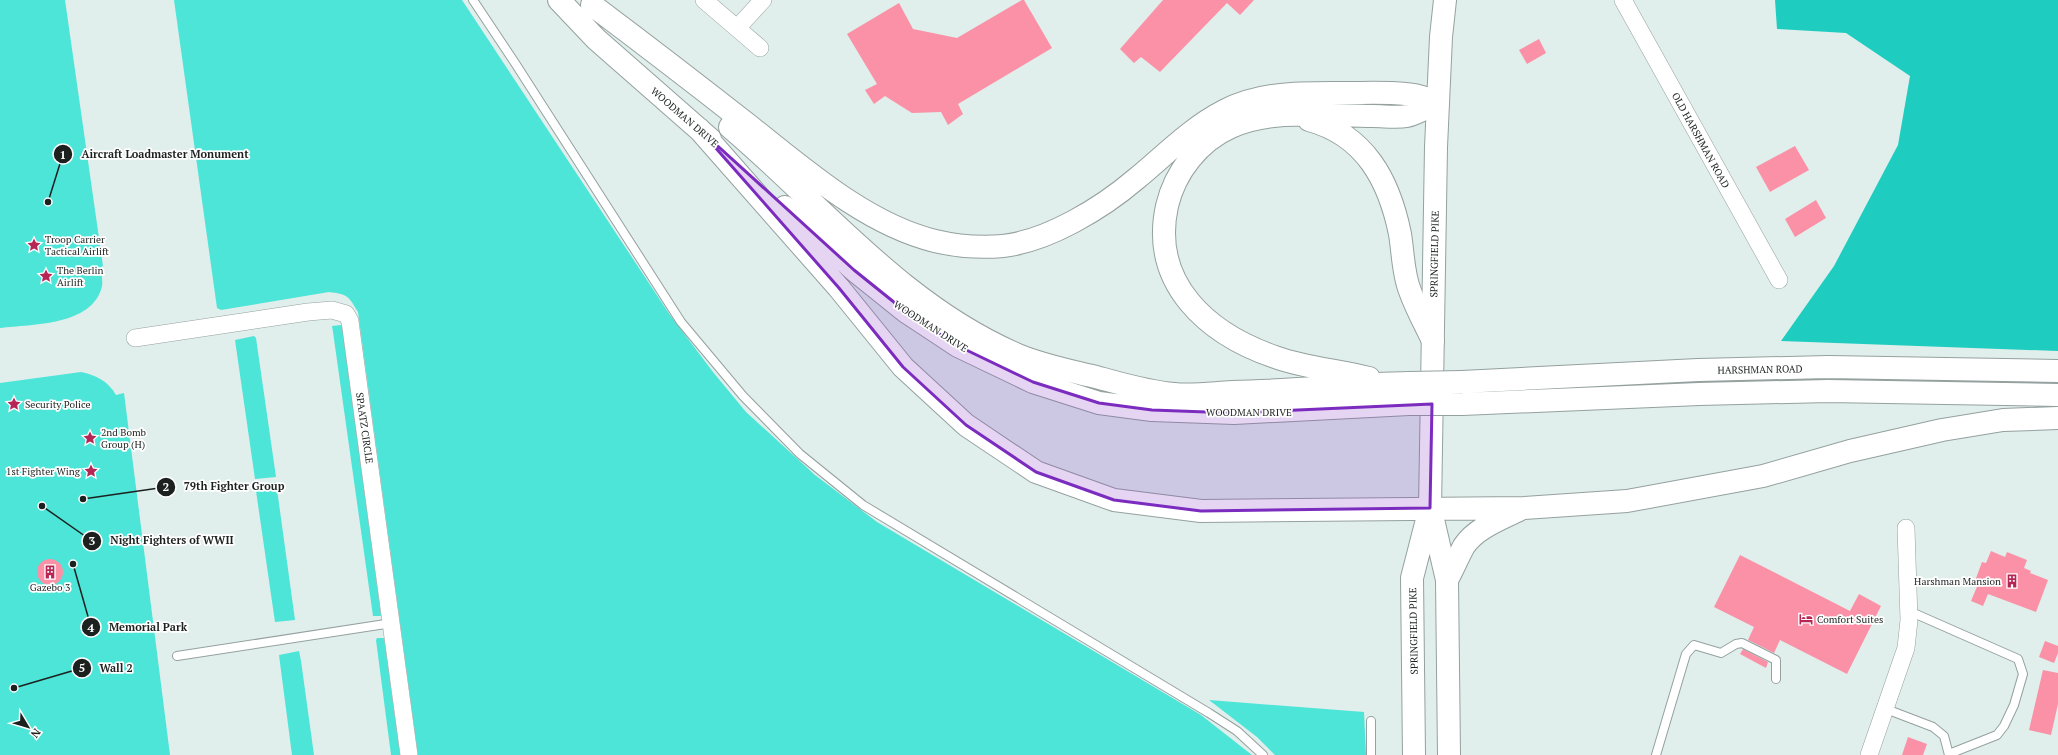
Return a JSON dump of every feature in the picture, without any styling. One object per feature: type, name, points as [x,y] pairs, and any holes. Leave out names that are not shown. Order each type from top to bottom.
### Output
[{"type":"main road","name":"WOODMAN DRIVE","points":[[559,0],[596,39],[699,129],[854,270],[905,311],[958,346],[1033,382],[1099,403],[1152,410],[1234,413],[1409,404],[1462,404],[1699,394],[1828,391],[2058,396]]},
{"type":"main road","name":"SPRINGFIELD PIKE","points":[[1414,755],[1412,578],[1430,508],[1438,102],[1441,37],[1446,0]]},
{"type":"main road","name":"WOODMAN DRIVE","points":[[590,3],[735,131],[844,234],[893,276],[938,310],[970,331],[1018,355],[1051,366],[1134,387],[1175,394],[1284,391],[1398,383]]},
{"type":"main road","points":[[590,3],[829,187],[873,215],[904,230],[935,240],[968,246],[1003,246],[1038,237],[1068,224],[1092,211],[1133,182],[1207,120],[1225,110],[1245,102],[1266,96],[1330,93],[1408,94],[1438,102]]},
{"type":"main road","points":[[1398,383],[1276,358],[1246,346],[1222,332],[1200,316],[1185,298],[1171,272],[1165,245],[1165,219],[1170,194],[1180,173],[1194,154],[1213,137],[1231,127],[1257,118],[1282,116],[1408,116],[1438,102]]},
{"type":"main road","points":[[1282,116],[1310,120],[1338,132],[1356,144],[1371,161],[1382,179],[1390,198],[1399,233],[1409,290],[1433,341]]},
{"type":"main road","points":[[699,129],[834,282],[903,367],[966,425],[1036,472],[1114,500],[1201,511],[1524,508],[1627,501],[1763,476],[1850,451],[1942,430],[2002,420],[2058,418]]},
{"type":"main road","name":"HARSHMAN ROAD","points":[[1398,383],[1462,382],[1698,370],[1828,367],[2058,371]]},
{"type":"main road","name":"SPRINGFIELD PIKE","points":[[1430,508],[1447,580],[1449,755]]},
{"type":"main road","points":[[1447,580],[1465,545],[1474,536],[1491,524],[1524,508]]},
{"type":"street","points":[[704,0],[738,27],[760,48]]},
{"type":"street","points":[[738,27],[763,0]]},
{"type":"street","name":"OLD HARSHMAN ROAD","points":[[1623,0],[1779,280]]},
{"type":"street","name":"SPAATZ CIRCLE","points":[[135,338],[314,311],[332,310],[346,314],[350,320],[409,755]]},
{"type":"street","points":[[1869,755],[1906,648],[1908,611],[1906,528]]},
{"type":"lane","points":[[473,0],[681,322],[743,396],[800,454],[863,504],[1209,713],[1236,731],[1263,755]]},
{"type":"lane","points":[[1886,709],[1933,727],[1944,736],[1949,755],[1997,734],[2004,726],[2014,705],[2023,674],[2018,659],[1908,611]]},
{"type":"lane","points":[[177,656],[392,623]]},
{"type":"lane","points":[[1656,755],[1686,654],[1694,645],[1722,653],[1736,644],[1742,643],[1776,660],[1776,679]]},
{"type":"lane","points":[[1371,721],[1371,755]]},
{"type":"highlighted area","points":[[699,129],[854,270],[905,311],[958,346],[1033,382],[1099,403],[1152,410],[1234,413],[1432,404],[1430,508],[1201,511],[1114,500],[1036,472],[966,425],[903,367],[839,288]]},
{"type":"shaded area","points":[[0,0],[65,0],[103,266],[101,267],[102,286],[96,299],[87,309],[74,316],[44,324],[0,328]]},
{"type":"shaded area","points":[[174,0],[462,0],[670,315],[713,372],[746,412],[815,475],[877,522],[1201,715],[1252,755],[418,755],[358,312],[350,299],[344,295],[329,292],[221,310],[217,308]]},
{"type":"shaded area","points":[[1775,0],[2058,0],[2058,351],[1781,341],[1834,266],[1898,145],[1910,76],[1846,33],[1777,29]]},
{"type":"shaded area","points":[[341,325],[381,616],[373,616],[332,326]]},
{"type":"shaded area","points":[[254,336],[256,338],[276,477],[255,479],[235,340]]},
{"type":"shaded area","points":[[81,372],[101,379],[113,390],[116,395],[124,393],[170,755],[0,755],[0,383]]},
{"type":"shaded area","points":[[276,482],[295,620],[275,622],[255,484]]},
{"type":"shaded area","points":[[377,638],[384,638],[400,755],[391,755],[376,640]]},
{"type":"shaded area","points":[[299,651],[314,755],[292,755],[279,655]]},
{"type":"shaded area","points":[[1209,700],[1364,712],[1366,755],[1275,755],[1257,737]]},
{"type":"building","points":[[1024,0],[1052,48],[958,104],[963,114],[948,125],[941,112],[912,113],[885,96],[874,104],[865,90],[877,84],[847,34],[899,3],[913,29],[957,38]]},
{"type":"building","points":[[1163,0],[1254,0],[1240,15],[1227,3],[1160,72],[1141,57],[1134,63],[1120,49]]},
{"type":"building","points":[[1539,39],[1546,53],[1527,64],[1519,50]]},
{"type":"building","points":[[1795,146],[1809,170],[1770,192],[1756,167]]},
{"type":"building","points":[[1816,200],[1826,218],[1795,237],[1785,219]]},
{"type":"building","name":"Harshman Mansion","points":[[1991,551],[2005,557],[2007,552],[2027,560],[2024,568],[2031,571],[2030,573],[2048,580],[2036,612],[1988,594],[1983,606],[1971,601],[1979,582],[1975,581],[1982,562],[1986,563]]},
{"type":"building","name":"Comfort Suites","points":[[1740,555],[1850,611],[1859,594],[1881,606],[1847,674],[1780,640],[1774,653],[1748,640],[1754,627],[1714,607]]},
{"type":"building","name":"Gazebo 3","points":[[50,559],[59,563],[63,572],[59,581],[50,585],[41,581],[37,572],[41,563]]},
{"type":"building","points":[[2045,641],[2058,646],[2058,653],[2054,663],[2039,657]]},
{"type":"building","points":[[1743,649],[1768,662],[1766,668],[1740,654]]},
{"type":"building","points":[[2043,670],[2058,673],[2058,704],[2051,735],[2029,730]]},
{"type":"building","points":[[1908,737],[1927,744],[1923,755],[1902,755]]},
{"type":"place","name":"Aircraft Loadmaster Monument","points":[[48,202]]},
{"type":"place","name":"Troop Carrier Tactical Airlift","points":[[34,245]]},
{"type":"place","name":"The Berlin Airlift","points":[[46,276]]},
{"type":"place","name":"Security Police","points":[[14,404]]},
{"type":"place","name":"2nd Bomb Group (H)","points":[[90,438]]},
{"type":"place","name":"1st Fighter Wing","points":[[91,471]]},
{"type":"place","name":"79th Fighter Group","points":[[83,499]]},
{"type":"place","name":"Night Fighters of WWII","points":[[42,506]]},
{"type":"place","name":"Memorial Park","points":[[73,564]]},
{"type":"place","name":"Gazebo 3","points":[[50,572]]},
{"type":"place","name":"Harshman Mansion","points":[[2012,581]]},
{"type":"place","name":"Comfort Suites","points":[[1806,619]]},
{"type":"place","name":"Wall 2","points":[[14,688]]}]
